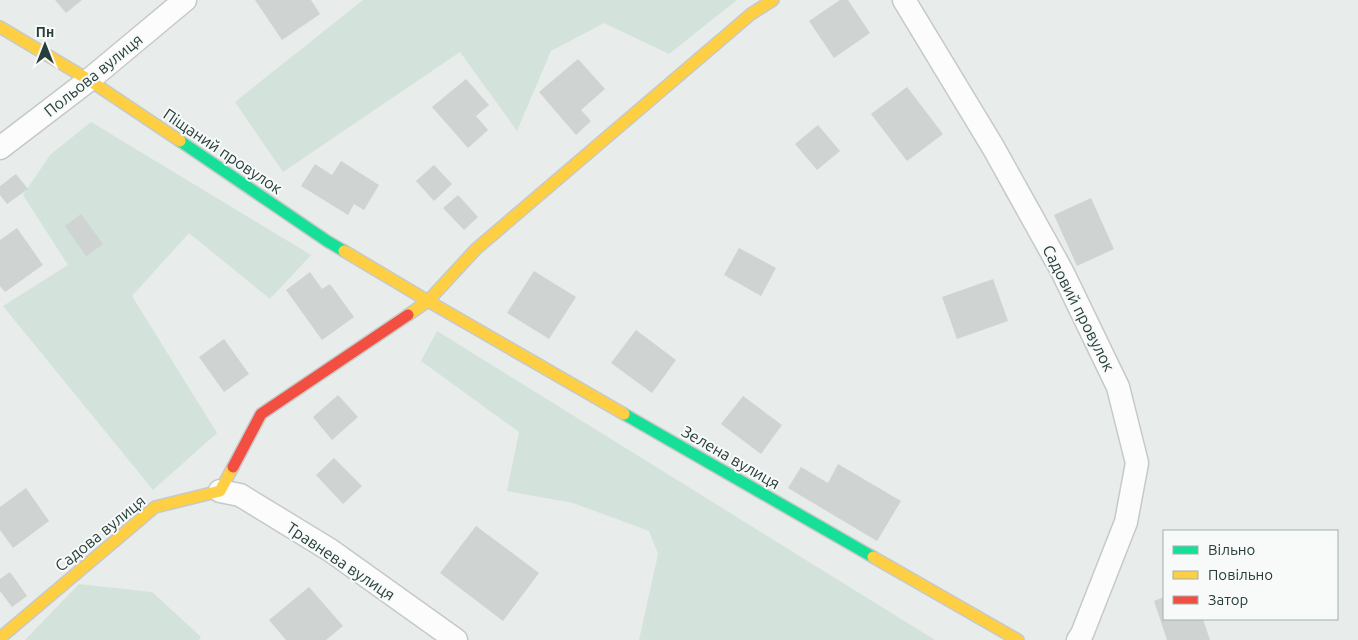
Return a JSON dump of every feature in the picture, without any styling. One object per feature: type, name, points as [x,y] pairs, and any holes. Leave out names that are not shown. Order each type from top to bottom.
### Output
[{"type":"street","name":"Польова вулиця","points":[[0,148],[89,80],[186,0]]},
{"type":"street","points":[[220,491],[261,414],[428,301],[476,249],[751,14],[773,0]]},
{"type":"street","name":"Садовий провулок","points":[[904,0],[993,147],[1062,271],[1118,387],[1137,463],[1126,522],[1078,640]]},
{"type":"street","name":"Піщаний провулок","points":[[0,27],[89,80],[327,241],[428,301]]},
{"type":"street","name":"Зелена вулиця","points":[[428,301],[1018,640]]},
{"type":"street","name":"Садова вулиця","points":[[0,638],[155,507],[220,491]]},
{"type":"street","name":"Травнева вулиця","points":[[220,491],[240,495],[330,550],[456,640]]},
{"type":"shaded area","points":[[363,0],[737,0],[669,54],[604,23],[551,51],[517,131],[460,52],[283,172],[235,102]]},
{"type":"shaded area","points":[[91,122],[311,255],[270,299],[189,233],[132,296],[217,433],[153,490],[3,306],[68,265],[23,195],[50,155]]},
{"type":"shaded area","points":[[437,331],[935,640],[639,640],[658,554],[649,531],[573,503],[507,491],[519,432],[421,361]]},
{"type":"shaded area","points":[[79,584],[152,592],[201,637],[199,640],[25,640]]},
{"type":"building","points":[[55,0],[82,0],[66,13]]},
{"type":"building","points":[[255,0],[311,0],[320,14],[282,40]]},
{"type":"building","points":[[840,0],[848,0],[870,33],[834,58],[809,21]]},
{"type":"building","points":[[578,59],[605,89],[581,110],[591,121],[576,135],[539,92]]},
{"type":"building","points":[[466,79],[489,105],[476,116],[488,130],[468,148],[432,107]]},
{"type":"building","points":[[907,87],[943,134],[907,161],[871,114]]},
{"type":"building","points":[[818,125],[840,151],[817,170],[795,144]]},
{"type":"building","points":[[341,161],[379,185],[364,210],[354,204],[348,215],[301,186],[315,164],[332,175]]},
{"type":"building","points":[[434,165],[452,184],[434,201],[416,181]]},
{"type":"building","points":[[16,174],[28,189],[7,204],[0,195],[0,186]]},
{"type":"building","points":[[458,195],[478,217],[464,230],[443,208]]},
{"type":"building","points":[[1091,198],[1114,249],[1077,266],[1054,215]]},
{"type":"building","points":[[81,214],[103,244],[86,256],[65,226]]},
{"type":"building","points":[[17,228],[43,265],[5,292],[0,286],[0,240]]},
{"type":"building","points":[[739,248],[776,268],[761,296],[724,275]]},
{"type":"building","points":[[534,271],[576,297],[549,339],[507,313]]},
{"type":"building","points":[[310,272],[322,289],[330,284],[354,317],[322,340],[286,290]]},
{"type":"building","points":[[993,279],[1008,321],[957,339],[942,297]]},
{"type":"building","points":[[636,330],[676,360],[652,393],[611,363]]},
{"type":"building","points":[[224,339],[249,374],[224,392],[199,357]]},
{"type":"building","points":[[338,395],[358,417],[332,440],[313,417]]},
{"type":"building","points":[[743,396],[782,425],[761,454],[721,424]]},
{"type":"building","points":[[334,458],[362,486],[343,504],[316,475]]},
{"type":"building","points":[[838,464],[901,501],[877,541],[788,488],[801,467],[828,483]]},
{"type":"building","points":[[26,488],[49,521],[13,548],[0,530],[0,507]]},
{"type":"building","points":[[476,526],[539,573],[503,621],[440,573]]},
{"type":"building","points":[[10,572],[27,596],[12,607],[0,591],[0,579]]},
{"type":"building","points":[[309,587],[343,626],[326,640],[286,640],[269,620]]},
{"type":"building","points":[[1163,597],[1163,620],[1203,620],[1210,640],[1167,640],[1154,601]]},
{"type":"traffic: fast","points":[[180,141],[344,251]]},
{"type":"traffic: fast","points":[[624,414],[873,557]]},
{"type":"traffic: slow","points":[[408,315],[428,301],[476,249],[751,14],[773,0]]},
{"type":"traffic: slow","points":[[0,27],[89,80],[180,141]]},
{"type":"traffic: slow","points":[[344,251],[624,414]]},
{"type":"traffic: slow","points":[[0,638],[155,507],[220,491],[233,467]]},
{"type":"traffic: slow","points":[[873,557],[1018,640]]},
{"type":"traffic: jam","points":[[233,467],[261,414],[408,315]]}]
